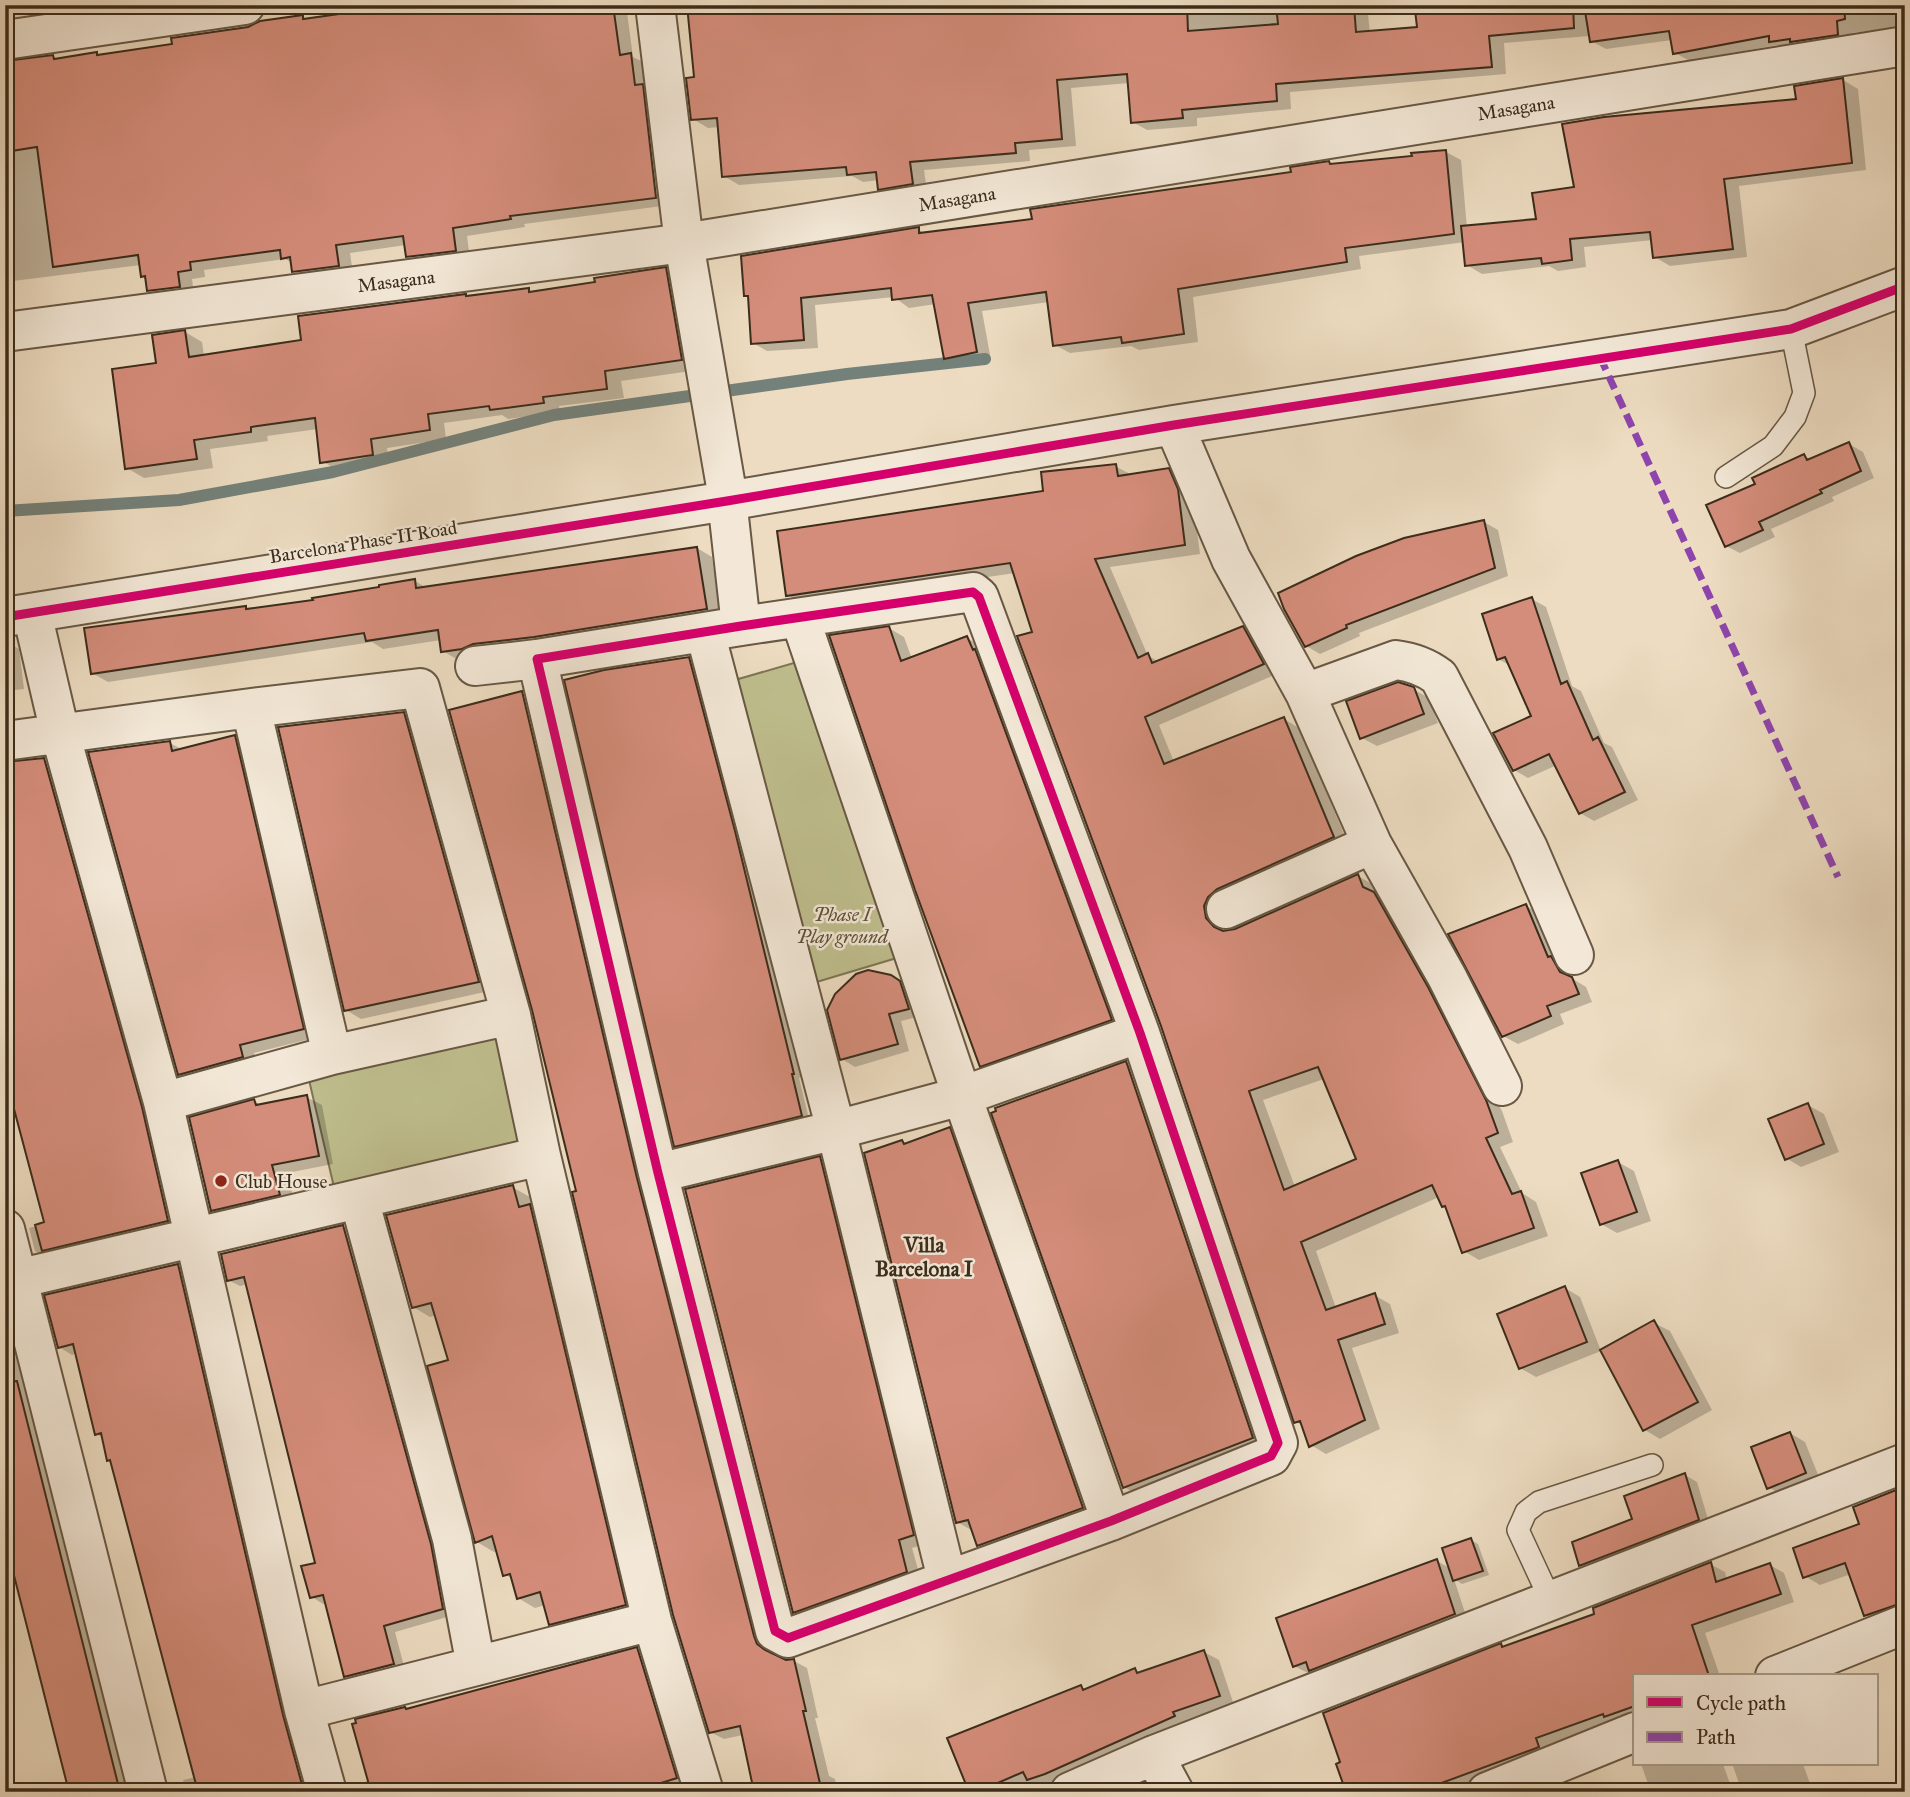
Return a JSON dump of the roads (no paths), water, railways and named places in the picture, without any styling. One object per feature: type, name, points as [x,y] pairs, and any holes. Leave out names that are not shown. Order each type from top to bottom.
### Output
[{"type":"street","points":[[5,40],[245,5]]},
{"type":"street","points":[[654,5],[684,243],[727,501],[723,629],[836,1130],[947,1579]]},
{"type":"street","name":"Masagana","points":[[5,332],[684,243],[1905,46]]},
{"type":"street","name":"Barcelona Phase II Road","points":[[19,615],[727,501],[1174,425],[1791,329],[1905,286]]},
{"type":"street","points":[[1174,425],[1231,559],[1305,693],[1373,844],[1447,977],[1502,1086]]},
{"type":"street","points":[[475,666],[537,659],[973,592],[979,597],[1140,1034],[1278,1441],[1271,1456],[1111,1521],[947,1579],[799,1636],[788,1639],[775,1631],[658,1173],[537,659]]},
{"type":"street","points":[[19,615],[60,733],[163,1102],[304,1710],[327,1792]]},
{"type":"street","points":[[800,618],[962,1096],[1111,1521]]},
{"type":"street","points":[[1305,693],[1396,660],[1407,661],[1439,677],[1528,848],[1574,956]]},
{"type":"street","points":[[5,741],[420,688],[511,1015],[541,1156],[652,1621],[704,1792]]},
{"type":"street","points":[[251,708],[332,1055]]},
{"type":"street","points":[[1227,909],[1373,844]]},
{"type":"street","points":[[163,1102],[332,1055],[511,1015]]},
{"type":"street","points":[[658,1173],[962,1096],[1140,1034]]},
{"type":"street","points":[[17,1279],[541,1156]]},
{"type":"street","points":[[359,1199],[452,1539],[476,1666]]},
{"type":"street","points":[[5,1229],[148,1792]]},
{"type":"street","points":[[1070,1792],[1154,1755],[1905,1463]]},
{"type":"street","points":[[304,1710],[652,1621]]},
{"type":"street","points":[[1780,1674],[1905,1624]]},
{"type":"street","points":[[1487,1792],[1633,1733]]},
{"type":"street","points":[[1154,1755],[1174,1792]]},
{"type":"lane","points":[[1726,477],[1773,446],[1795,417],[1804,393],[1791,329]]},
{"type":"lane","points":[[1549,1600],[1518,1530],[1526,1512],[1539,1502],[1652,1465]]},
{"type":"waterway","points":[[5,511],[179,500],[333,472],[554,415],[847,374],[985,359]]},
{"type":"place","name":"Club House","points":[[221,1181]]},
{"type":"district","name":"Villa Barcelona I","points":[[924,1257]]},
{"type":"park label","name":"Phase I Play ground","points":[[842,925]]}]
